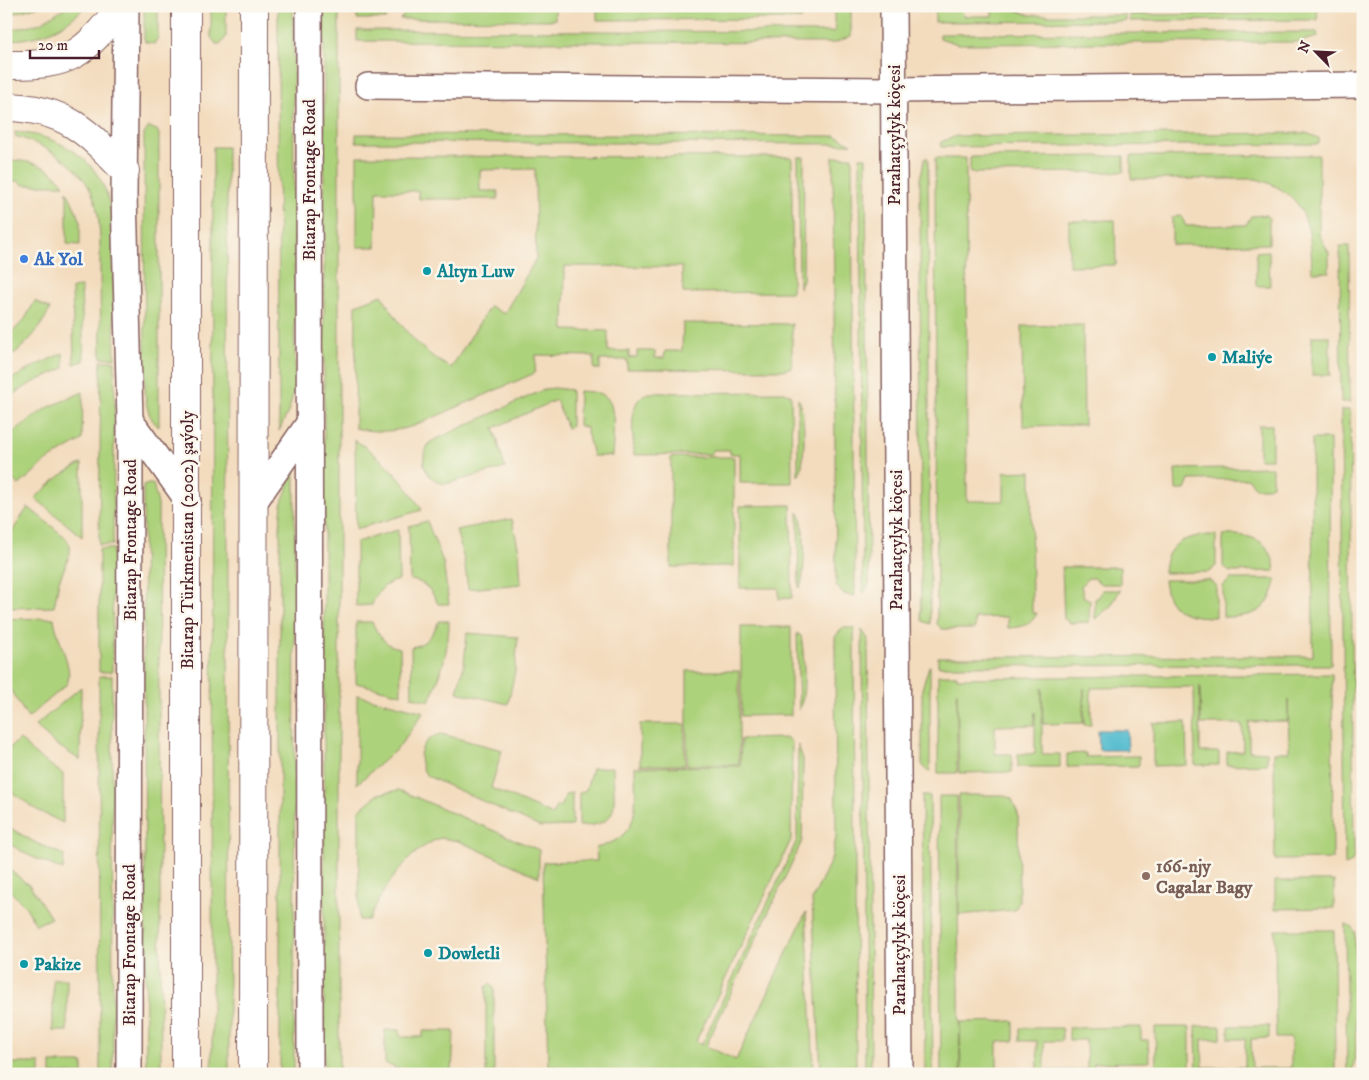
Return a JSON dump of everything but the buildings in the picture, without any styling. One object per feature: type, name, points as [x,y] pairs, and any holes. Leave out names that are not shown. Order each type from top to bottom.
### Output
[{"type":"main road","points":[[6,65],[36,66],[62,61],[82,50],[99,34],[120,6]]},
{"type":"main road","name":"Bitarap Türkmenistan (2002) şaýoly","points":[[186,6],[188,502],[186,1074]]},
{"type":"main road","points":[[253,1074],[254,6]]},
{"type":"main road","points":[[6,107],[37,110],[61,116],[81,127],[125,171]]},
{"type":"street","name":"Bitarap Frontage Road","points":[[126,6],[125,171],[130,420],[129,1074]]},
{"type":"street","name":"Bitarap Frontage Road","points":[[309,6],[310,1074]]},
{"type":"street","name":"Parahatçylyk köçesi","points":[[893,6],[900,1074]]},
{"type":"street","points":[[368,86],[893,90],[1363,85]]},
{"type":"street","points":[[130,420],[188,502]]},
{"type":"street","points":[[255,501],[309,424]]},
{"type":"green space","points":[[6,6],[39,6],[12,14],[6,12]]},
{"type":"green space","points":[[67,6],[86,6],[78,14],[51,31],[42,35],[10,40],[10,30],[41,23]]},
{"type":"green space","points":[[144,6],[158,6],[158,38],[154,44],[145,42]]},
{"type":"green space","points":[[211,6],[226,6],[226,37],[221,44],[216,44],[211,37]]},
{"type":"green space","points":[[278,6],[293,6],[295,386],[289,410],[279,431]]},
{"type":"green space","points":[[324,6],[339,6],[339,1074],[324,1074]]},
{"type":"green space","points":[[357,6],[398,6],[385,19],[357,19]]},
{"type":"green space","points":[[413,6],[555,6],[555,20],[400,19]]},
{"type":"green space","points":[[597,6],[793,6],[802,19],[597,20]]},
{"type":"green space","points":[[834,6],[851,6],[851,36],[835,43],[357,41],[357,30],[833,32],[836,28]]},
{"type":"green space","points":[[935,6],[962,6],[963,16],[992,16],[992,6],[1006,6],[1030,15],[1126,15],[1126,21],[935,22]]},
{"type":"green space","points":[[1271,6],[1317,6],[1318,20],[1130,21],[1130,15],[1250,14]]},
{"type":"green space","points":[[1317,32],[1318,37],[1298,42],[958,44],[940,38],[940,34]]},
{"type":"green space","points":[[149,127],[157,130],[159,134],[159,427],[150,416],[145,393],[144,134]]},
{"type":"green space","points":[[15,132],[31,134],[61,144],[86,161],[104,186],[111,210],[115,358],[101,358],[99,229],[98,213],[91,192],[84,180],[65,160],[41,146],[15,136]]},
{"type":"green space","points":[[1306,133],[1319,138],[1319,144],[941,147],[941,142],[956,136]]},
{"type":"green space","points":[[356,134],[836,136],[852,144],[356,142]]},
{"type":"green space","points":[[213,147],[227,147],[229,1074],[212,1074]]},
{"type":"green space","points":[[1319,155],[1319,234],[1329,253],[1329,272],[1312,272],[1310,240],[1303,213],[1296,202],[1273,185],[1256,179],[1131,179],[1131,156]]},
{"type":"green space","points":[[357,156],[792,157],[792,292],[683,293],[682,267],[565,266],[564,330],[608,331],[608,351],[629,351],[629,358],[637,357],[637,351],[655,351],[655,358],[664,358],[665,351],[682,351],[683,323],[792,324],[792,367],[783,370],[627,369],[627,360],[600,360],[600,369],[594,369],[594,356],[536,355],[535,373],[414,426],[384,431],[355,428],[356,305],[382,295],[411,337],[429,354],[451,368],[490,306],[504,314],[536,259],[535,169],[480,170],[480,191],[498,191],[498,199],[419,199],[418,191],[377,191],[376,247],[357,247]]},
{"type":"green space","points":[[1124,156],[1124,172],[970,173],[970,157]]},
{"type":"green space","points":[[798,157],[804,157],[803,280],[799,288]]},
{"type":"green space","points":[[833,157],[852,157],[855,596],[843,594],[836,585]]},
{"type":"green space","points":[[860,157],[866,157],[869,583],[863,593]]},
{"type":"green space","points":[[925,158],[928,158],[930,624],[923,621],[921,615],[920,179]]},
{"type":"green space","points":[[935,158],[966,158],[967,501],[1004,501],[1004,472],[1031,471],[1032,613],[1037,613],[1032,621],[1018,627],[1008,628],[1008,617],[975,618],[975,629],[942,629],[937,624]]},
{"type":"green space","points":[[6,160],[24,161],[46,168],[64,185],[24,185],[18,181],[6,181]]},
{"type":"green space","points":[[67,191],[80,219],[80,245],[67,244]]},
{"type":"green space","points":[[1265,215],[1269,218],[1269,244],[1172,245],[1172,217],[1181,216],[1186,226],[1246,225],[1251,216]]},
{"type":"green space","points":[[1115,220],[1116,265],[1069,266],[1069,221]]},
{"type":"green space","points":[[1340,246],[1349,246],[1350,402],[1341,402]]},
{"type":"green space","points":[[1269,251],[1270,286],[1256,286],[1256,252]]},
{"type":"green space","points":[[81,287],[84,361],[74,364],[72,288]]},
{"type":"green space","points":[[35,301],[50,309],[32,337],[6,359],[6,339],[25,319]]},
{"type":"green space","points":[[1083,325],[1084,425],[1023,426],[1022,326]]},
{"type":"green space","points":[[1312,336],[1330,336],[1330,375],[1312,375]]},
{"type":"green space","points":[[63,353],[64,368],[30,384],[8,398],[6,382]]},
{"type":"green space","points":[[101,361],[115,361],[113,545],[99,545]]},
{"type":"green space","points":[[545,389],[571,390],[571,427],[567,428],[556,400],[494,428],[505,468],[445,484],[427,473],[424,455],[430,442]]},
{"type":"green space","points":[[579,391],[600,394],[606,397],[609,402],[612,408],[614,425],[612,456],[593,456],[586,428],[578,425]]},
{"type":"green space","points":[[83,392],[82,440],[48,460],[19,485],[6,474],[6,437],[45,409]]},
{"type":"green space","points":[[784,392],[791,395],[792,483],[740,483],[740,454],[730,454],[730,450],[712,450],[712,454],[634,455],[634,411],[641,397],[648,393]]},
{"type":"green space","points":[[798,399],[801,404],[804,425],[804,450],[801,471],[798,476]]},
{"type":"green space","points":[[1341,410],[1350,410],[1354,854],[1352,862],[1345,865]]},
{"type":"green space","points":[[1259,425],[1272,425],[1272,459],[1259,459]]},
{"type":"green space","points":[[1312,439],[1330,439],[1331,665],[938,666],[938,657],[1313,656]]},
{"type":"green space","points":[[355,440],[393,471],[422,510],[356,529]]},
{"type":"green space","points":[[671,457],[734,457],[734,566],[671,567]]},
{"type":"green space","points":[[82,463],[82,537],[35,498],[60,476]]},
{"type":"green space","points":[[1272,467],[1272,485],[1266,488],[1255,488],[1249,479],[1189,480],[1185,490],[1176,490],[1175,469]]},
{"type":"green space","points":[[293,473],[295,473],[294,1074],[280,1074],[280,527],[282,502]]},
{"type":"green space","points":[[153,484],[158,504],[161,1074],[146,1074],[143,486]]},
{"type":"green space","points":[[791,505],[792,598],[779,599],[779,588],[740,588],[740,506]]},
{"type":"green space","points":[[28,507],[65,537],[70,545],[70,554],[59,581],[54,607],[6,608],[6,541]]},
{"type":"green space","points":[[798,512],[801,517],[804,537],[803,574],[799,588]]},
{"type":"green space","points":[[512,519],[519,551],[521,584],[468,589],[464,560],[456,530]]},
{"type":"green space","points":[[427,521],[443,562],[449,604],[438,604],[424,585],[410,580],[409,526]]},
{"type":"green space","points":[[398,530],[399,580],[389,583],[382,589],[372,605],[356,606],[356,542]]},
{"type":"green space","points":[[1216,535],[1216,566],[1209,572],[1164,573],[1165,562],[1169,554],[1180,542],[1197,536]]},
{"type":"green space","points":[[1223,535],[1243,536],[1265,545],[1270,552],[1275,571],[1230,572],[1223,566]]},
{"type":"green space","points":[[99,549],[113,549],[112,672],[99,672]]},
{"type":"green space","points":[[1062,567],[1120,567],[1120,584],[1101,584],[1094,578],[1088,578],[1081,586],[1084,597],[1090,600],[1089,622],[1071,623],[1064,619]]},
{"type":"green space","points":[[1230,579],[1275,579],[1276,581],[1269,600],[1258,611],[1243,616],[1223,617],[1223,586]]},
{"type":"green space","points":[[1164,580],[1209,580],[1216,586],[1216,617],[1196,616],[1181,611],[1169,600]]},
{"type":"green space","points":[[1102,590],[1120,590],[1111,606],[1095,619],[1095,599],[1099,597]]},
{"type":"green space","points":[[54,618],[67,663],[68,679],[66,685],[28,718],[6,683],[6,619]]},
{"type":"green space","points":[[439,621],[449,621],[449,631],[446,652],[437,682],[429,701],[412,697],[411,647],[425,641]]},
{"type":"green space","points":[[356,622],[372,622],[386,642],[400,648],[401,694],[356,683]]},
{"type":"green space","points":[[741,627],[791,627],[791,715],[741,716]]},
{"type":"green space","points":[[842,628],[854,628],[856,1071],[821,1072],[812,900],[831,860],[836,838],[835,637]]},
{"type":"green space","points":[[862,630],[868,639],[871,1068],[868,1073],[865,1073]]},
{"type":"green space","points":[[467,633],[518,637],[515,671],[508,704],[457,692],[464,664]]},
{"type":"green space","points":[[797,633],[801,636],[804,674],[802,703],[799,710]]},
{"type":"green space","points":[[929,666],[930,771],[927,771],[922,764],[922,689]]},
{"type":"green space","points":[[687,671],[739,671],[739,765],[687,765]]},
{"type":"green space","points":[[1332,674],[1333,859],[1275,860],[1274,752],[1289,752],[1288,700],[1288,721],[1249,722],[1249,751],[1267,752],[1267,764],[1227,765],[1227,752],[1243,751],[1242,724],[1201,724],[1200,686],[1200,752],[1219,752],[1219,765],[1195,765],[1194,687],[1091,688],[1091,725],[1084,725],[1084,688],[1083,723],[1043,724],[1042,688],[1042,754],[1060,754],[1060,767],[1018,767],[1018,754],[1035,754],[1035,712],[1034,725],[995,726],[995,754],[1012,754],[1012,772],[959,773],[957,691],[957,773],[938,773],[938,675],[957,675],[957,678]]},
{"type":"green space","points":[[99,676],[112,676],[113,1074],[100,1074]]},
{"type":"green space","points":[[81,687],[80,760],[54,743],[35,726]]},
{"type":"green space","points":[[357,695],[424,712],[398,748],[357,784]]},
{"type":"green space","points":[[1186,722],[1187,765],[1153,766],[1153,723]]},
{"type":"green space","points":[[640,724],[685,724],[685,765],[640,765]]},
{"type":"green space","points":[[441,734],[502,750],[491,788],[553,815],[557,806],[560,807],[566,794],[572,793],[572,826],[540,827],[427,776],[421,763],[421,750],[428,740]]},
{"type":"green space","points":[[788,738],[792,742],[791,840],[696,1041],[702,1044],[797,840],[798,745],[803,759],[802,841],[706,1046],[736,1060],[806,912],[814,1072],[558,1074],[557,1066],[548,1066],[543,862],[597,861],[596,848],[611,843],[622,836],[633,818],[636,794],[635,767],[740,766],[741,739]]},
{"type":"green space","points":[[20,739],[33,753],[63,774],[63,823],[37,810],[6,788],[6,751]]},
{"type":"green space","points":[[1086,753],[1086,757],[1139,756],[1139,766],[1067,767],[1067,754]]},
{"type":"green space","points":[[613,767],[614,801],[610,817],[603,822],[593,825],[579,826],[579,793],[586,790],[592,768]]},
{"type":"green space","points":[[399,790],[539,850],[539,877],[459,841],[440,838],[428,844],[407,861],[389,883],[369,920],[359,920],[359,810],[378,794]]},
{"type":"green space","points":[[959,795],[1003,795],[1012,799],[1018,814],[1019,901],[1015,910],[959,915]]},
{"type":"green space","points":[[922,796],[930,796],[933,1074],[925,1074]]},
{"type":"green space","points":[[939,796],[957,796],[960,1074],[941,1074]]},
{"type":"green space","points":[[10,828],[36,843],[64,855],[63,870],[30,856],[6,842],[6,833]]},
{"type":"green space","points":[[6,867],[30,886],[51,918],[36,925],[26,907],[6,887]]},
{"type":"green space","points":[[1275,881],[1334,881],[1334,908],[1275,909]]},
{"type":"green space","points":[[1345,924],[1351,926],[1355,932],[1356,1050],[1352,1074],[1347,1074]]},
{"type":"green space","points":[[1275,930],[1334,930],[1335,1074],[1291,1074],[1291,1038],[1276,1038]]},
{"type":"green space","points":[[53,979],[67,979],[67,1031],[53,1031]]},
{"type":"green space","points":[[490,983],[494,987],[494,1074],[486,1074],[486,987]]},
{"type":"green space","points":[[1014,1021],[1014,1041],[997,1042],[997,1070],[1038,1069],[1037,1041],[1020,1041],[1020,1028],[1062,1028],[1062,1041],[1044,1041],[1045,1071],[1087,1070],[1086,1040],[1069,1040],[1069,1028],[1141,1027],[1141,1040],[1148,1040],[1149,1062],[1094,1063],[1093,1074],[961,1074],[960,1022]]},
{"type":"green space","points":[[1196,1026],[1221,1026],[1221,1039],[1202,1039],[1203,1074],[1197,1074]]},
{"type":"green space","points":[[1229,1026],[1269,1026],[1269,1038],[1251,1039],[1252,1068],[1290,1068],[1290,1074],[1203,1074],[1203,1067],[1245,1067],[1245,1039],[1229,1039]]},
{"type":"green space","points":[[1155,1027],[1190,1027],[1190,1069],[1156,1070]]},
{"type":"green space","points":[[385,1030],[400,1030],[400,1037],[423,1037],[423,1031],[454,1031],[452,1074],[408,1074],[385,1063]]},
{"type":"green space","points":[[6,1063],[40,1063],[40,1074],[6,1074]]},
{"type":"green space","points":[[51,1063],[83,1063],[83,1074],[51,1074]]},
{"type":"water","points":[[1098,730],[1127,730],[1128,750],[1099,750]]},
{"type":"place","name":"Ak Yol","points":[[24,259]]},
{"type":"place","name":"Altyn Luw","points":[[427,271]]},
{"type":"place","name":"Maliýe","points":[[1212,357]]},
{"type":"place","name":"166-njy Cagalar Bagy","points":[[1146,876]]},
{"type":"place","name":"Dowletli","points":[[428,953]]},
{"type":"place","name":"Pakize","points":[[24,964]]}]
